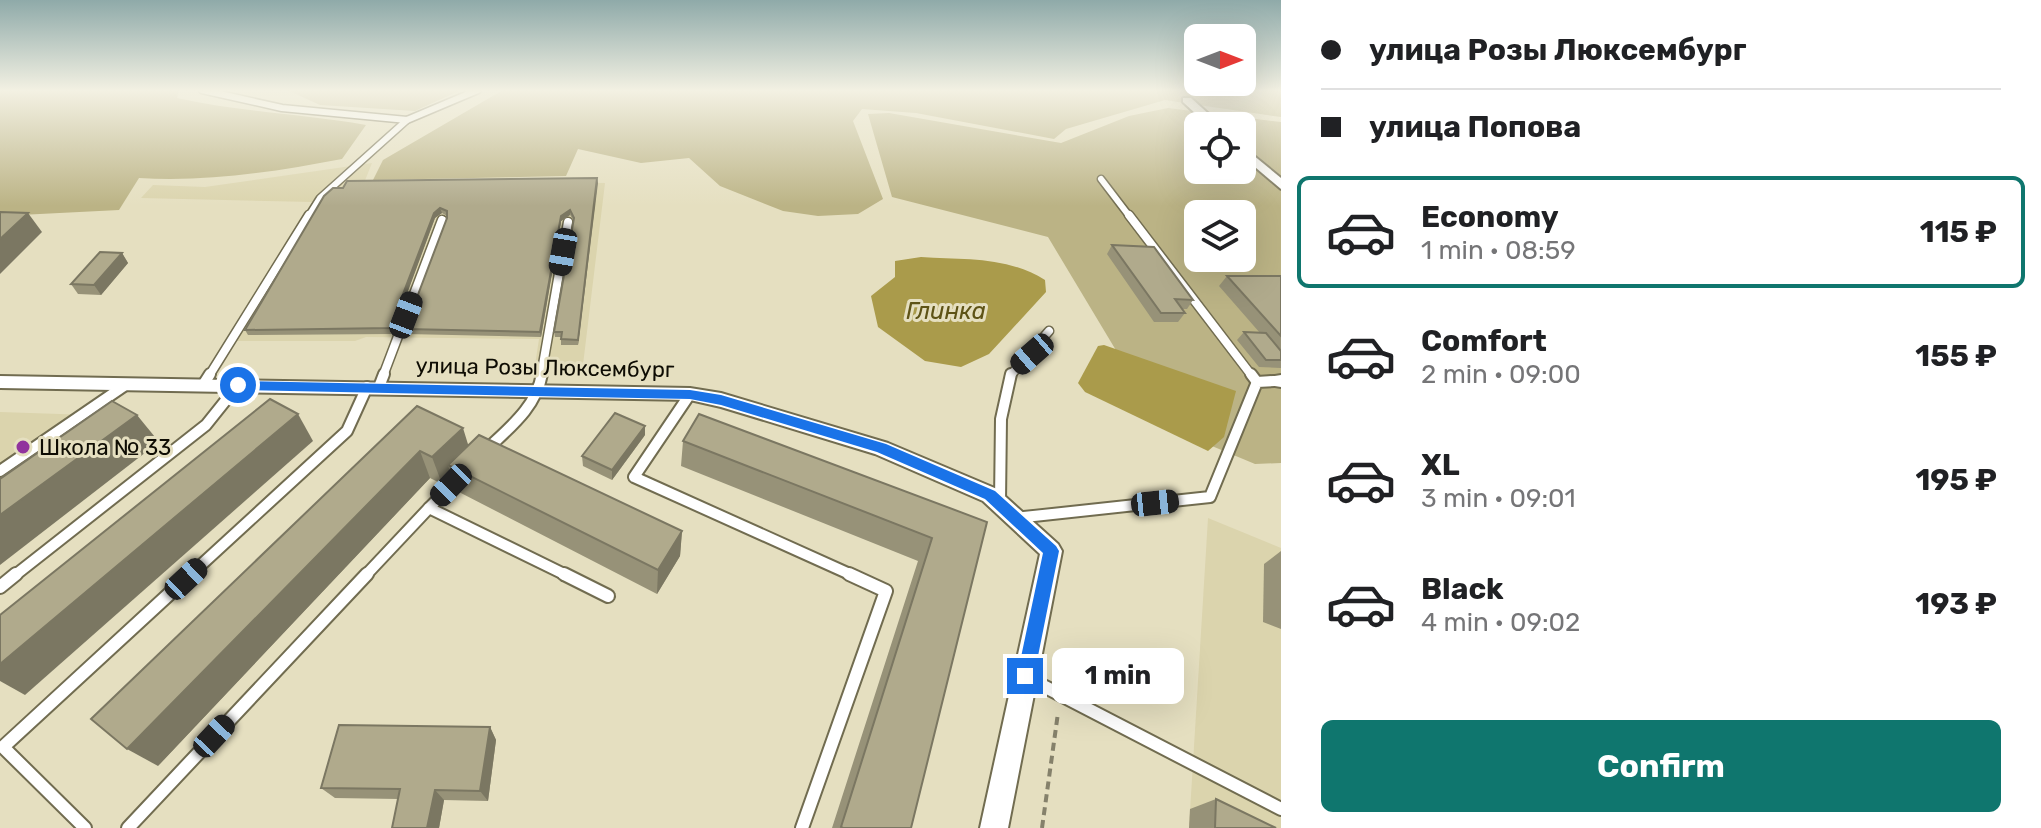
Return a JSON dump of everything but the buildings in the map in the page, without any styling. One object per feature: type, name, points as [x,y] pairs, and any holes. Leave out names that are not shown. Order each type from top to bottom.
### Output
[{"type":"street","points":[[1256,163],[1281,185]]},
{"type":"street","name":"улица Розы Люксембург","points":[[0,382],[539,389],[690,394],[721,400],[881,448],[990,495],[1000,504],[1051,551],[1025,676]]},
{"type":"street","points":[[994,828],[1025,676]]},
{"type":"lane","points":[[203,385],[320,198],[397,129]]},
{"type":"lane","points":[[1015,518],[1210,497],[1271,381],[1101,179]]},
{"type":"lane","points":[[85,828],[3,747],[347,431],[373,387],[442,220]]},
{"type":"lane","points":[[128,828],[429,508],[525,413],[539,389],[568,222]]},
{"type":"lane","points":[[1000,504],[999,437],[1011,372],[1032,354],[1049,331]]},
{"type":"lane","points":[[0,471],[127,384]]},
{"type":"lane","points":[[0,587],[206,425],[238,385]]},
{"type":"lane","points":[[690,394],[634,477],[886,591],[802,828]]},
{"type":"lane","points":[[429,508],[608,596]]},
{"type":"lane","points":[[1025,676],[1281,809]]},
{"type":"path","points":[[1042,828],[1061,697]]},
{"type":"shaded area","points":[[0,129],[363,129],[342,159],[241,175],[190,179],[139,178],[119,210],[0,216]]},
{"type":"shaded area","points":[[437,129],[856,129],[883,199],[858,214],[818,216],[783,211],[720,186],[689,158],[641,163],[578,149],[566,176],[373,180],[383,160]]},
{"type":"shaded area","points":[[872,129],[979,129],[1061,143],[1097,129],[1184,129],[1184,184],[1256,184],[1256,129],[1281,129],[1281,463],[1255,464],[1152,421],[1126,367],[1048,237],[892,197]]},
{"type":"shaded area","points":[[999,129],[1067,129],[1054,139]]},
{"type":"shaded area","points":[[372,163],[364,183],[414,180],[605,183],[582,373],[534,372],[539,339],[366,337],[355,341],[236,341],[313,202],[141,198],[153,185],[205,187]]},
{"type":"shaded area","name":"Школа № 33","points":[[0,412],[90,415],[0,479]]},
{"type":"shaded area","points":[[1208,518],[1281,548],[1281,828],[1189,828]]},
{"type":"water","name":"Глинка","points":[[921,257],[985,261],[1016,267],[1045,280],[1046,292],[989,354],[961,367],[925,361],[878,327],[871,296],[895,277],[895,261]]},
{"type":"water","points":[[1104,345],[1236,391],[1224,437],[1208,451],[1085,392],[1078,383],[1098,346]]},
{"type":"place","name":"Школа № 33","points":[[23,447]]},
{"type":"route","points":[[238,385],[690,394],[721,400],[881,448],[990,495],[1051,551],[1025,676]]}]
